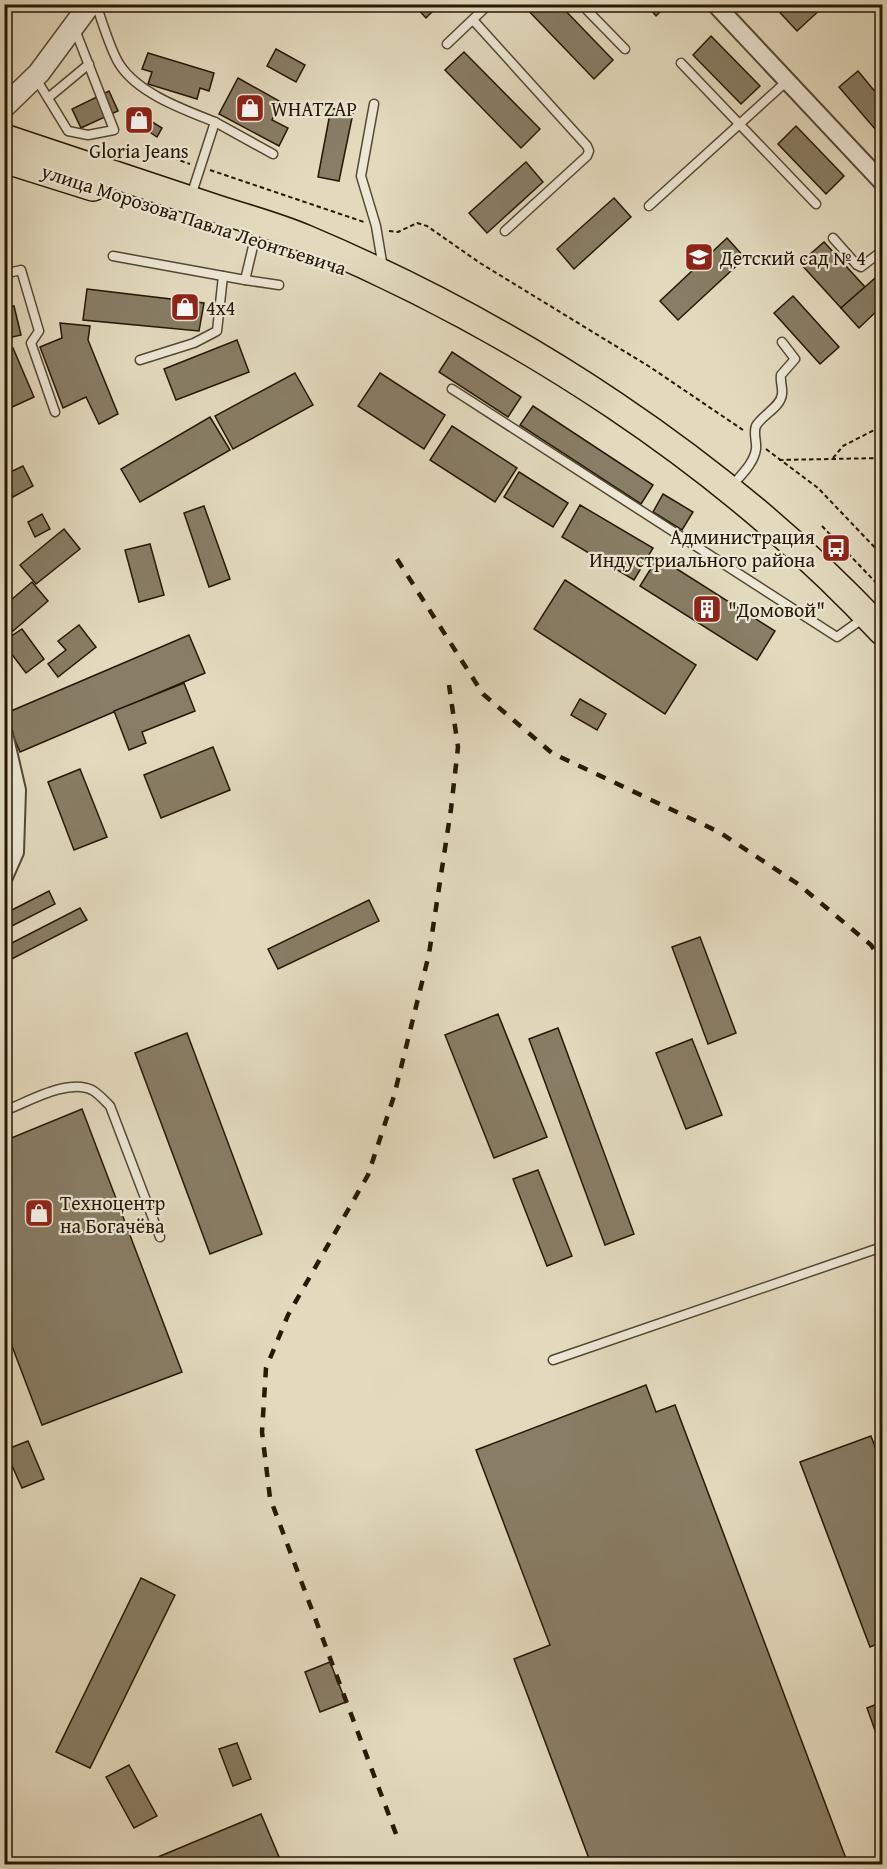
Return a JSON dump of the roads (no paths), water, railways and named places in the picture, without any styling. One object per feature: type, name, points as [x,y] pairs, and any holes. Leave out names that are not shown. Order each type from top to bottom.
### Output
[{"type":"main road","name":"улица Морозова Павла Леонтьевича","points":[[4,138],[304,238],[384,274],[499,334],[619,408],[730,488],[800,548],[875,623]]},
{"type":"main road","name":"улица Морозова Павла Леонтьевича","points":[[4,159],[348,269],[384,274]]},
{"type":"street","points":[[4,107],[35,77],[90,4]]},
{"type":"street","points":[[715,4],[882,182]]},
{"type":"street","points":[[4,734],[17,790],[15,852],[4,878]]},
{"type":"lane","points":[[96,4],[120,65],[142,88],[180,108],[215,122],[273,154]]},
{"type":"lane","points":[[447,44],[489,4]]},
{"type":"lane","points":[[581,4],[625,49]]},
{"type":"lane","points":[[473,20],[587,146],[589,151],[587,156],[505,231]]},
{"type":"lane","points":[[35,77],[68,131],[88,135],[114,130],[74,26]]},
{"type":"lane","points":[[681,63],[816,204]]},
{"type":"lane","points":[[48,98],[89,64]]},
{"type":"lane","points":[[649,206],[787,81]]},
{"type":"lane","points":[[374,105],[361,176],[376,226],[384,274]]},
{"type":"lane","points":[[190,200],[215,122]]},
{"type":"lane","points":[[245,280],[255,238]]},
{"type":"lane","points":[[833,238],[861,267],[882,251]]},
{"type":"lane","points":[[113,256],[279,285]]},
{"type":"lane","points":[[4,274],[21,270],[39,331],[31,343],[55,412]]},
{"type":"lane","points":[[140,360],[194,343],[217,331],[224,276]]},
{"type":"lane","points":[[730,488],[756,452],[754,432],[757,424],[780,401],[781,375],[795,359],[782,342]]},
{"type":"lane","points":[[452,388],[837,637],[875,623]]},
{"type":"lane","points":[[4,1111],[64,1087],[90,1089],[100,1096],[110,1106],[160,1237]]},
{"type":"lane","points":[[553,1360],[882,1247]]},
{"type":"railway","points":[[397,559],[483,694],[552,753],[719,832],[798,884],[871,945],[882,961]]},
{"type":"railway","points":[[396,1834],[270,1498],[262,1432],[266,1368],[288,1315],[368,1175],[394,1096],[429,954],[451,809],[458,747],[449,685]]},
{"type":"place","name":"WHATZAP","points":[[250,108]]},
{"type":"place","name":"Gloria Jeans","points":[[139,120]]},
{"type":"place","name":"Детский сад № 4","points":[[699,257]]},
{"type":"place","name":"4х4","points":[[185,307]]},
{"type":"place","name":"Администрация Индустриального района","points":[[836,548]]},
{"type":"place","name":"\"Домовой\"","points":[[707,609]]},
{"type":"place","name":"Техноцентр на Богачёва","points":[[39,1213]]}]
